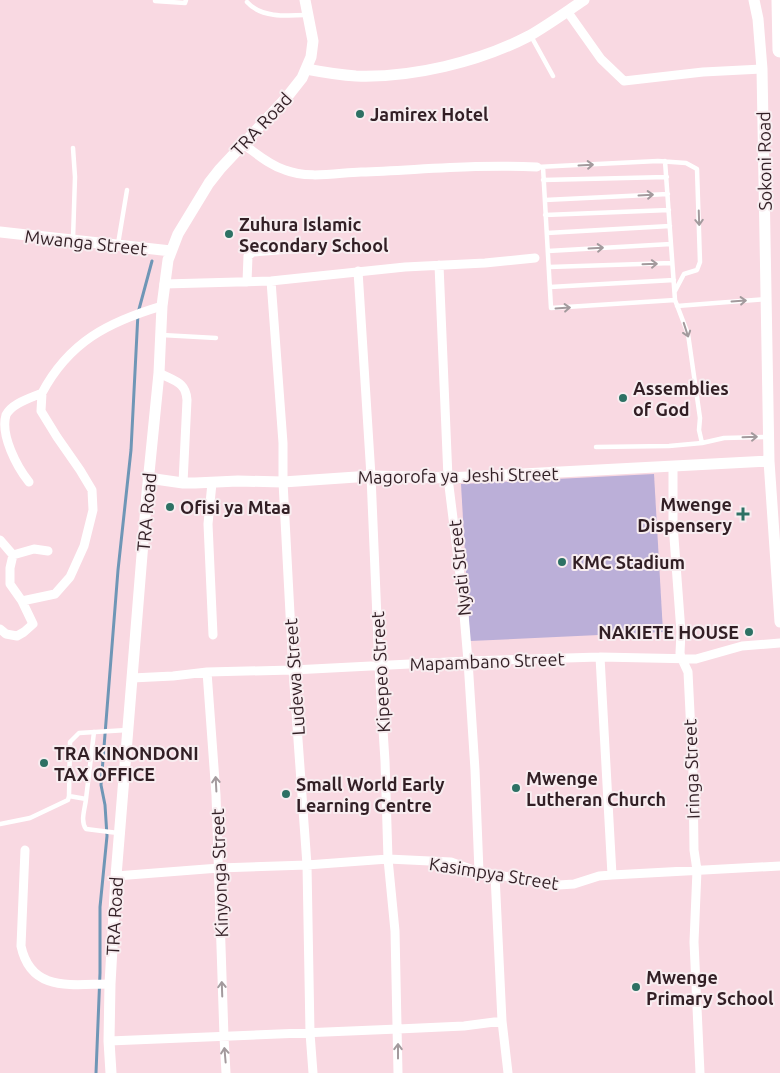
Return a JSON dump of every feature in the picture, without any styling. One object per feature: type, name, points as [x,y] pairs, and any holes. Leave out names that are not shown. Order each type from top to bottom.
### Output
[{"type":"highway","points":[[778,0],[780,50]]},
{"type":"street","name":"TRA Road","points":[[111,1073],[109,1042],[110,984],[116,876],[148,478],[159,373],[162,306],[168,260],[178,234],[201,195],[220,169],[302,78],[311,57],[313,41],[305,0]]},
{"type":"street","points":[[308,15],[312,0]]},
{"type":"street","points":[[306,69],[356,76],[391,75],[460,62],[506,47],[531,35],[584,0]]},
{"type":"street","name":"Sokoni Road","points":[[754,0],[758,19],[762,70],[768,461],[780,622]]},
{"type":"street","points":[[567,11],[601,59],[624,81],[703,72],[762,70]]},
{"type":"street","points":[[243,144],[271,163],[284,170],[298,174],[493,165],[540,167]]},
{"type":"street","name":"Mwanga Street","points":[[0,232],[171,251]]},
{"type":"street","points":[[247,282],[248,256],[253,252],[302,248]]},
{"type":"street","points":[[164,284],[271,281],[358,271],[535,258]]},
{"type":"street","name":"Nyati Street","points":[[439,265],[448,478],[462,591],[468,661],[479,872]]},
{"type":"street","name":"Kipepeo Street","points":[[358,271],[371,476],[388,859],[395,931],[398,1073]]},
{"type":"street","name":"Ludewa Street","points":[[271,281],[283,442],[283,482],[293,670],[307,865],[310,1033],[313,1073]]},
{"type":"street","points":[[22,601],[55,594],[70,577],[84,546],[93,510],[92,490],[41,411],[42,393],[52,374],[62,362],[88,339],[130,316],[162,306]]},
{"type":"street","points":[[159,373],[182,384],[186,390],[183,483]]},
{"type":"street","points":[[29,482],[14,462],[5,437],[4,425],[6,414],[14,407],[42,393]]},
{"type":"street","name":"Magorofa ya Jeshi Street","points":[[148,478],[183,483],[283,482],[371,476],[448,478],[768,461]]},
{"type":"street","name":"Iringa Street","points":[[673,467],[673,524],[681,632],[681,658],[688,672],[693,774],[694,850],[697,870],[694,942],[700,1073]]},
{"type":"street","points":[[212,483],[208,524],[213,635]]},
{"type":"street","points":[[0,540],[13,555]]},
{"type":"street","points":[[13,555],[34,549],[48,551]]},
{"type":"street","points":[[0,629],[6,634],[17,636],[32,624],[22,601],[10,584],[10,568],[13,555]]},
{"type":"street","name":"Mapambano Street","points":[[132,678],[207,672],[293,670],[468,661],[600,657],[701,659],[742,646],[780,643]]},
{"type":"street","points":[[600,657],[612,875]]},
{"type":"street","name":"Kinyonga Street","points":[[207,672],[214,759],[226,1073]]},
{"type":"street","points":[[25,850],[21,946],[29,969],[42,980],[110,984]]},
{"type":"street","name":"Kasimpya Street","points":[[116,876],[219,868],[307,865],[388,859],[451,862],[479,872],[559,885],[574,884],[600,876],[780,866]]},
{"type":"street","points":[[495,875],[502,1021],[508,1073]]},
{"type":"street","points":[[109,1042],[464,1026],[502,1021]]},
{"type":"lane","points":[[156,1],[185,4],[186,0]]},
{"type":"lane","points":[[247,2],[253,9],[281,16],[308,15]]},
{"type":"lane","points":[[531,35],[552,76]]},
{"type":"lane","points":[[73,148],[75,170],[73,240]]},
{"type":"lane","points":[[675,291],[684,274],[697,270],[700,262],[697,169],[686,163],[666,161],[540,167],[544,180],[551,308],[767,299]]},
{"type":"lane","points":[[666,161],[676,303],[688,334],[702,442]]},
{"type":"lane","points":[[544,180],[666,177]]},
{"type":"lane","points":[[117,245],[127,190]]},
{"type":"lane","points":[[545,200],[668,194]]},
{"type":"lane","points":[[546,215],[669,210]]},
{"type":"lane","points":[[547,234],[670,226]]},
{"type":"lane","points":[[548,251],[671,244]]},
{"type":"lane","points":[[535,258],[548,258]]},
{"type":"lane","points":[[549,267],[672,263]]},
{"type":"lane","points":[[550,287],[674,280]]},
{"type":"lane","points":[[161,335],[216,338]]},
{"type":"lane","points":[[596,447],[669,446],[724,438],[769,437]]},
{"type":"lane","points":[[0,824],[30,818],[68,800],[70,742],[79,732],[128,730]]},
{"type":"lane","points":[[94,732],[83,820],[84,826],[86,829],[120,833]]},
{"type":"lane","points":[[69,796],[86,799]]},
{"type":"shaded area","name":"KMC Stadium","points":[[654,474],[663,632],[470,641],[461,484]]},
{"type":"waterway","points":[[96,1073],[100,973],[100,907],[107,836],[105,805],[101,785],[118,570],[131,450],[138,313],[152,261]]},
{"type":"place","name":"Jamirex Hotel","points":[[360,114]]},
{"type":"place","name":"Zuhura Islamic Secondary School","points":[[229,234]]},
{"type":"place","name":"Assemblies of God","points":[[623,398]]},
{"type":"place","name":"Ofisi ya Mtaa","points":[[170,507]]},
{"type":"place","name":"Mwenge Dispensery","points":[[743,514]]},
{"type":"place","name":"KMC Stadium","points":[[562,562]]},
{"type":"place","name":"NAKIETE HOUSE","points":[[749,632]]},
{"type":"place","name":"TRA KINONDONI TAX OFFICE","points":[[44,763]]},
{"type":"place","name":"Mwenge Lutheran Church","points":[[516,788]]},
{"type":"place","name":"Small World Early Learning Centre","points":[[286,794]]},
{"type":"place","name":"Mwenge Primary School","points":[[636,987]]}]
